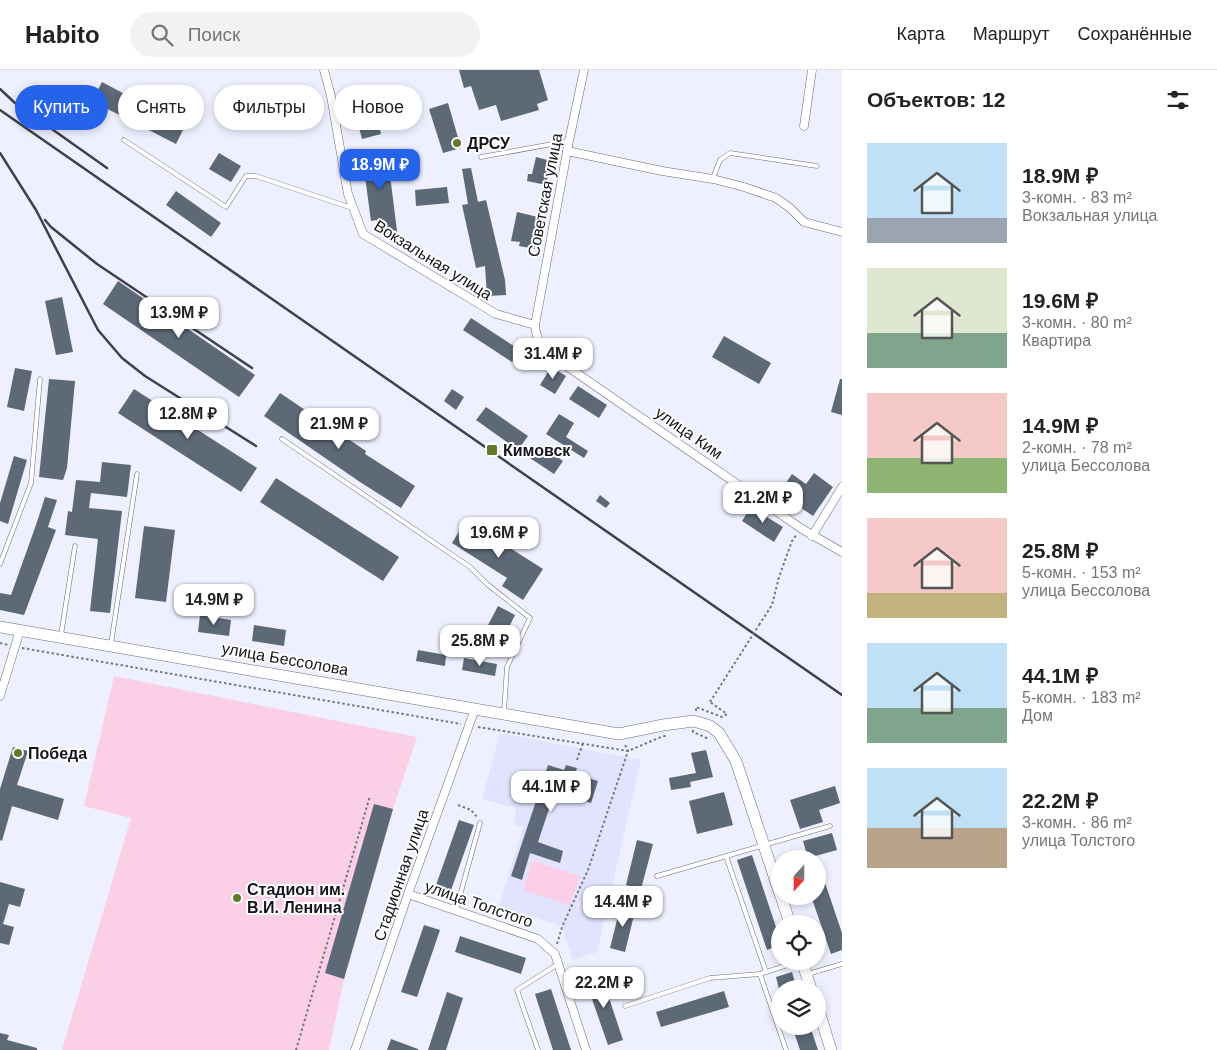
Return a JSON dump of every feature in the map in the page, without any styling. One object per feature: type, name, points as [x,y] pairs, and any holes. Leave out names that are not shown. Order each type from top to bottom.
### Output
[{"type":"main road","name":"улица Бессолова","points":[[0,627],[619,734]]},
{"type":"main road","points":[[619,734],[663,725],[694,722],[710,726],[719,733],[736,761],[771,867]]},
{"type":"main road","points":[[805,970],[809,980]]},
{"type":"main road","points":[[826,1034],[831,1050]]},
{"type":"street","name":"Вокзальная улица","points":[[324,70],[352,208],[363,234],[496,314],[535,325]]},
{"type":"street","name":"Советская улица","points":[[535,325],[584,70]]},
{"type":"street","points":[[804,126],[812,70]]},
{"type":"street","points":[[567,151],[662,171],[713,178],[776,198],[790,208],[804,222],[842,232]]},
{"type":"street","name":"улица Ким","points":[[535,325],[538,341],[550,354],[812,536],[842,552]]},
{"type":"street","points":[[812,536],[842,487]]},
{"type":"street","points":[[0,696],[20,630]]},
{"type":"street","name":"Стадионная улица","points":[[355,1050],[408,894],[475,709]]},
{"type":"street","name":"улица Толстого","points":[[408,894],[538,938],[554,954],[586,1050]]},
{"type":"lane","points":[[124,140],[226,207],[246,176],[256,176],[352,208]]},
{"type":"lane","points":[[481,157],[569,141]]},
{"type":"lane","points":[[713,178],[720,160],[730,153],[818,166]]},
{"type":"lane","points":[[0,564],[31,483],[40,380]]},
{"type":"lane","points":[[282,439],[470,567],[487,584],[530,618],[507,667],[504,714]]},
{"type":"lane","points":[[111,646],[137,474]]},
{"type":"lane","points":[[61,637],[75,546]]},
{"type":"lane","points":[[456,910],[480,823]]},
{"type":"lane","points":[[658,876],[830,826]]},
{"type":"lane","points":[[726,856],[766,972]]},
{"type":"lane","points":[[538,1050],[517,990],[558,964]]},
{"type":"lane","points":[[807,974],[842,964]]},
{"type":"lane","points":[[625,1006],[710,978],[760,974],[772,970]]},
{"type":"lane","points":[[760,974],[786,1050]]},
{"type":"path","points":[[713,741],[693,732],[696,707],[722,717],[727,714],[710,702],[772,605],[779,577],[792,541],[802,529]]},
{"type":"path","points":[[15,646],[628,751],[669,735]]},
{"type":"path","points":[[554,954],[562,927],[588,870],[628,751],[619,734]]},
{"type":"path","points":[[577,760],[583,743]]},
{"type":"path","points":[[296,1050],[370,796]]},
{"type":"path","points":[[458,805],[471,810],[480,823]]},
{"type":"shaded area","name":"Стадион им. В.И. Ленина","points":[[114,676],[417,737],[393,809],[344,979],[329,1050],[62,1050],[131,818],[84,806]]},
{"type":"shaded area","points":[[500,733],[641,760],[597,952],[573,960],[561,926],[499,906],[523,827],[514,824],[516,808],[482,799]]},
{"type":"shaded area","points":[[532,860],[580,876],[570,905],[523,890]]},
{"type":"building","points":[[459,70],[539,70],[548,100],[537,104],[539,110],[501,121],[496,105],[479,110],[471,86],[464,88]]},
{"type":"building","points":[[108,85],[118,90],[118,114],[108,109]]},
{"type":"building","points":[[448,103],[461,148],[443,153],[429,109]]},
{"type":"building","points":[[149,130],[183,130],[176,144]]},
{"type":"building","points":[[360,130],[380,130],[381,134],[362,139]]},
{"type":"building","points":[[387,151],[398,239],[389,240],[388,233],[384,234],[382,219],[371,221],[362,154]]},
{"type":"building","points":[[219,153],[241,166],[231,182],[209,169]]},
{"type":"building","points":[[536,157],[551,161],[546,185],[527,181],[528,174],[532,174]]},
{"type":"building","points":[[471,168],[478,202],[486,200],[505,280],[506,295],[487,296],[485,266],[476,268],[462,205],[468,204],[462,169]]},
{"type":"building","points":[[447,187],[449,203],[416,206],[415,190]]},
{"type":"building","points":[[176,191],[221,223],[211,237],[166,205]]},
{"type":"building","points":[[517,212],[542,218],[535,249],[519,246],[520,242],[511,241]]},
{"type":"building","points":[[118,281],[255,375],[239,397],[103,304]]},
{"type":"building","points":[[62,297],[73,352],[56,355],[45,301]]},
{"type":"building","points":[[471,318],[520,350],[512,362],[463,330]]},
{"type":"building","points":[[724,336],[771,363],[759,384],[712,357]]},
{"type":"building","points":[[551,367],[566,376],[555,394],[540,385]]},
{"type":"building","points":[[15,368],[32,371],[24,411],[7,407]]},
{"type":"building","points":[[49,379],[75,381],[67,468],[63,480],[39,477]]},
{"type":"building","points":[[840,379],[842,379],[842,415],[831,412]]},
{"type":"building","points":[[578,386],[607,405],[599,418],[569,399]]},
{"type":"building","points":[[134,389],[257,468],[241,492],[118,413]]},
{"type":"building","points":[[452,389],[464,397],[456,410],[444,401]]},
{"type":"building","points":[[280,393],[366,451],[365,454],[415,486],[401,508],[264,416]]},
{"type":"building","name":"Кимовск","points":[[486,407],[528,436],[518,450],[476,420]]},
{"type":"building","points":[[559,414],[574,423],[566,437],[588,451],[584,458],[546,434]]},
{"type":"building","points":[[540,445],[563,461],[554,474],[530,458]]},
{"type":"building","points":[[14,456],[27,460],[8,524],[0,521],[0,503]]},
{"type":"building","points":[[102,462],[131,465],[127,497],[91,493],[89,508],[122,511],[110,613],[90,611],[98,539],[65,535],[68,511],[72,512],[76,480],[100,482]]},
{"type":"building","points":[[814,473],[833,487],[813,516],[779,493],[792,474],[806,484]]},
{"type":"building","points":[[276,478],[399,557],[383,581],[260,502]]},
{"type":"building","points":[[600,495],[610,503],[606,508],[596,501]]},
{"type":"building","points":[[45,497],[57,500],[48,527],[56,530],[24,615],[0,610],[0,593],[11,595]]},
{"type":"building","points":[[751,507],[783,527],[774,542],[742,521]]},
{"type":"building","points":[[466,520],[543,569],[523,600],[502,586],[507,578],[452,543]]},
{"type":"building","points":[[144,526],[175,530],[166,602],[135,598]]},
{"type":"building","points":[[498,606],[515,615],[503,639],[486,629]]},
{"type":"building","points":[[200,615],[231,620],[229,636],[198,632]]},
{"type":"building","points":[[254,625],[286,630],[284,646],[252,641]]},
{"type":"building","points":[[418,650],[446,655],[445,666],[416,661]]},
{"type":"building","points":[[464,658],[497,664],[495,676],[462,670]]},
{"type":"building","points":[[13,747],[28,751],[17,785],[64,799],[58,820],[12,806],[2,841],[0,840],[0,789]]},
{"type":"building","points":[[706,750],[713,777],[690,782],[691,787],[671,790],[669,778],[696,773],[691,753]]},
{"type":"building","points":[[548,765],[564,770],[566,765],[577,768],[575,774],[598,781],[591,803],[555,791],[538,842],[563,851],[560,863],[530,853],[522,880],[511,876]]},
{"type":"building","points":[[835,786],[840,803],[819,810],[823,822],[800,829],[790,800]]},
{"type":"building","points":[[724,792],[733,825],[697,834],[689,801]]},
{"type":"building","points":[[374,804],[393,809],[344,979],[325,973]]},
{"type":"building","points":[[459,820],[474,825],[450,893],[435,888]]},
{"type":"building","points":[[832,833],[837,850],[826,853],[826,850],[806,850],[803,841]]},
{"type":"building","points":[[637,840],[653,844],[641,889],[626,885]]},
{"type":"building","points":[[752,855],[772,915],[771,948],[767,950],[737,860]]},
{"type":"building","points":[[0,882],[25,889],[20,907],[9,904],[3,924],[14,927],[9,945],[0,943]]},
{"type":"building","points":[[826,886],[842,933],[842,950],[831,954],[826,940],[826,915],[818,915],[814,905],[826,905]]},
{"type":"building","points":[[621,904],[636,907],[625,952],[610,948]]},
{"type":"building","points":[[424,925],[440,930],[417,997],[401,992]]},
{"type":"building","points":[[460,936],[526,958],[521,974],[455,952]]},
{"type":"building","points":[[792,972],[794,980],[777,980],[776,977]]},
{"type":"building","points":[[601,974],[623,1040],[608,1045],[585,979]]},
{"type":"building","points":[[551,989],[571,1050],[553,1050],[535,994]]},
{"type":"building","points":[[724,991],[729,1007],[661,1027],[656,1012]]},
{"type":"building","points":[[447,992],[463,998],[446,1050],[428,1050]]},
{"type":"building","points":[[0,1033],[9,1035],[7,1040],[37,1048],[37,1050],[0,1050]]},
{"type":"building","points":[[795,1035],[813,1035],[818,1050],[800,1050]]},
{"type":"building","points":[[391,1039],[418,1049],[418,1050],[387,1050]]},
{"type":"railway","points":[[0,89],[15,103],[107,168]]},
{"type":"railway","points":[[0,110],[842,695]]},
{"type":"railway","points":[[0,153],[36,210],[98,330],[122,358],[145,376],[256,446]]},
{"type":"railway","points":[[45,220],[97,264],[252,368]]},
{"type":"place","name":"ДРСУ","points":[[457,143]]},
{"type":"place","name":"Кимовск","points":[[492,450]]},
{"type":"place","name":"Победа","points":[[18,753]]},
{"type":"place","name":"Стадион им. В.И. Ленина","points":[[237,898]]}]
